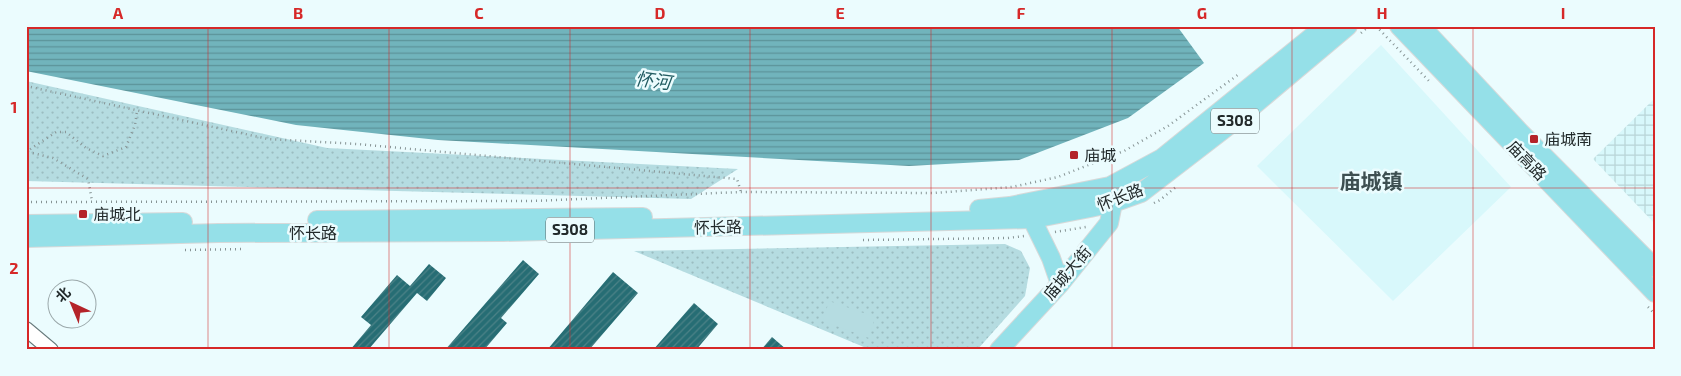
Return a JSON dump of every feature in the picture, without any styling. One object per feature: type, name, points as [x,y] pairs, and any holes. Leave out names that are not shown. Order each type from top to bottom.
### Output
[{"type":"main road","name":"怀长路","points":[[26,238],[229,233],[513,232],[1033,219],[1111,194],[1162,158],[1325,26]]},
{"type":"main road","name":"怀长路","points":[[26,224],[842,214],[995,209],[1024,203],[1141,192],[1241,116],[1348,26]]},
{"type":"main road","name":"庙高路","points":[[1399,26],[1655,293]]},
{"type":"main road","name":"庙高路","points":[[1421,26],[1520,132],[1655,268]]},
{"type":"main road","name":"庙城大街","points":[[999,350],[1060,284],[1109,223],[1111,194]]},
{"type":"main road","points":[[1024,203],[1051,258],[1060,284]]},
{"type":"street","points":[[26,329],[51,350]]},
{"type":"path","name":"怀长路","points":[[26,202],[534,201],[741,192],[934,193],[1012,187],[1058,176],[1124,151],[1168,126],[1241,73]]},
{"type":"path","points":[[26,86],[268,139],[357,144],[737,180],[741,192]]},
{"type":"path","points":[[26,152],[56,132],[66,132],[86,148],[103,156],[126,147],[135,125],[138,110]]},
{"type":"path","points":[[26,152],[52,158],[88,179],[92,201]]},
{"type":"shaded area","points":[[1381,45],[1511,187],[1393,301],[1257,166]]},
{"type":"shaded area","points":[[26,81],[327,148],[738,169],[691,199],[26,181]]},
{"type":"shaded area","points":[[1655,98],[1655,224],[1593,159]]},
{"type":"shaded area","points":[[1005,244],[1021,251],[1030,268],[1025,296],[977,350],[871,350],[634,251]]},
{"type":"shaded area","points":[[829,301],[875,317],[869,338],[823,321]]},
{"type":"water","name":"怀河","points":[[26,26],[1177,26],[1204,63],[1128,118],[1019,160],[909,166],[438,140],[296,125],[26,71]]},
{"type":"building","points":[[523,260],[539,274],[501,318],[507,323],[484,350],[445,350]]},
{"type":"building","points":[[429,264],[446,278],[427,301],[417,293],[368,350],[350,350],[371,325],[361,317],[397,275],[410,286]]},
{"type":"building","points":[[613,272],[638,293],[589,350],[547,350]]},
{"type":"building","points":[[694,303],[718,324],[696,350],[653,350]]},
{"type":"building","points":[[772,337],[787,350],[761,350]]},
{"type":"place","name":"庙城南","points":[[1534,139]]},
{"type":"place","name":"庙城","points":[[1074,155]]},
{"type":"place","name":"庙城北","points":[[83,214]]},
{"type":"district","name":"庙城镇","points":[[1371,182]]}]
